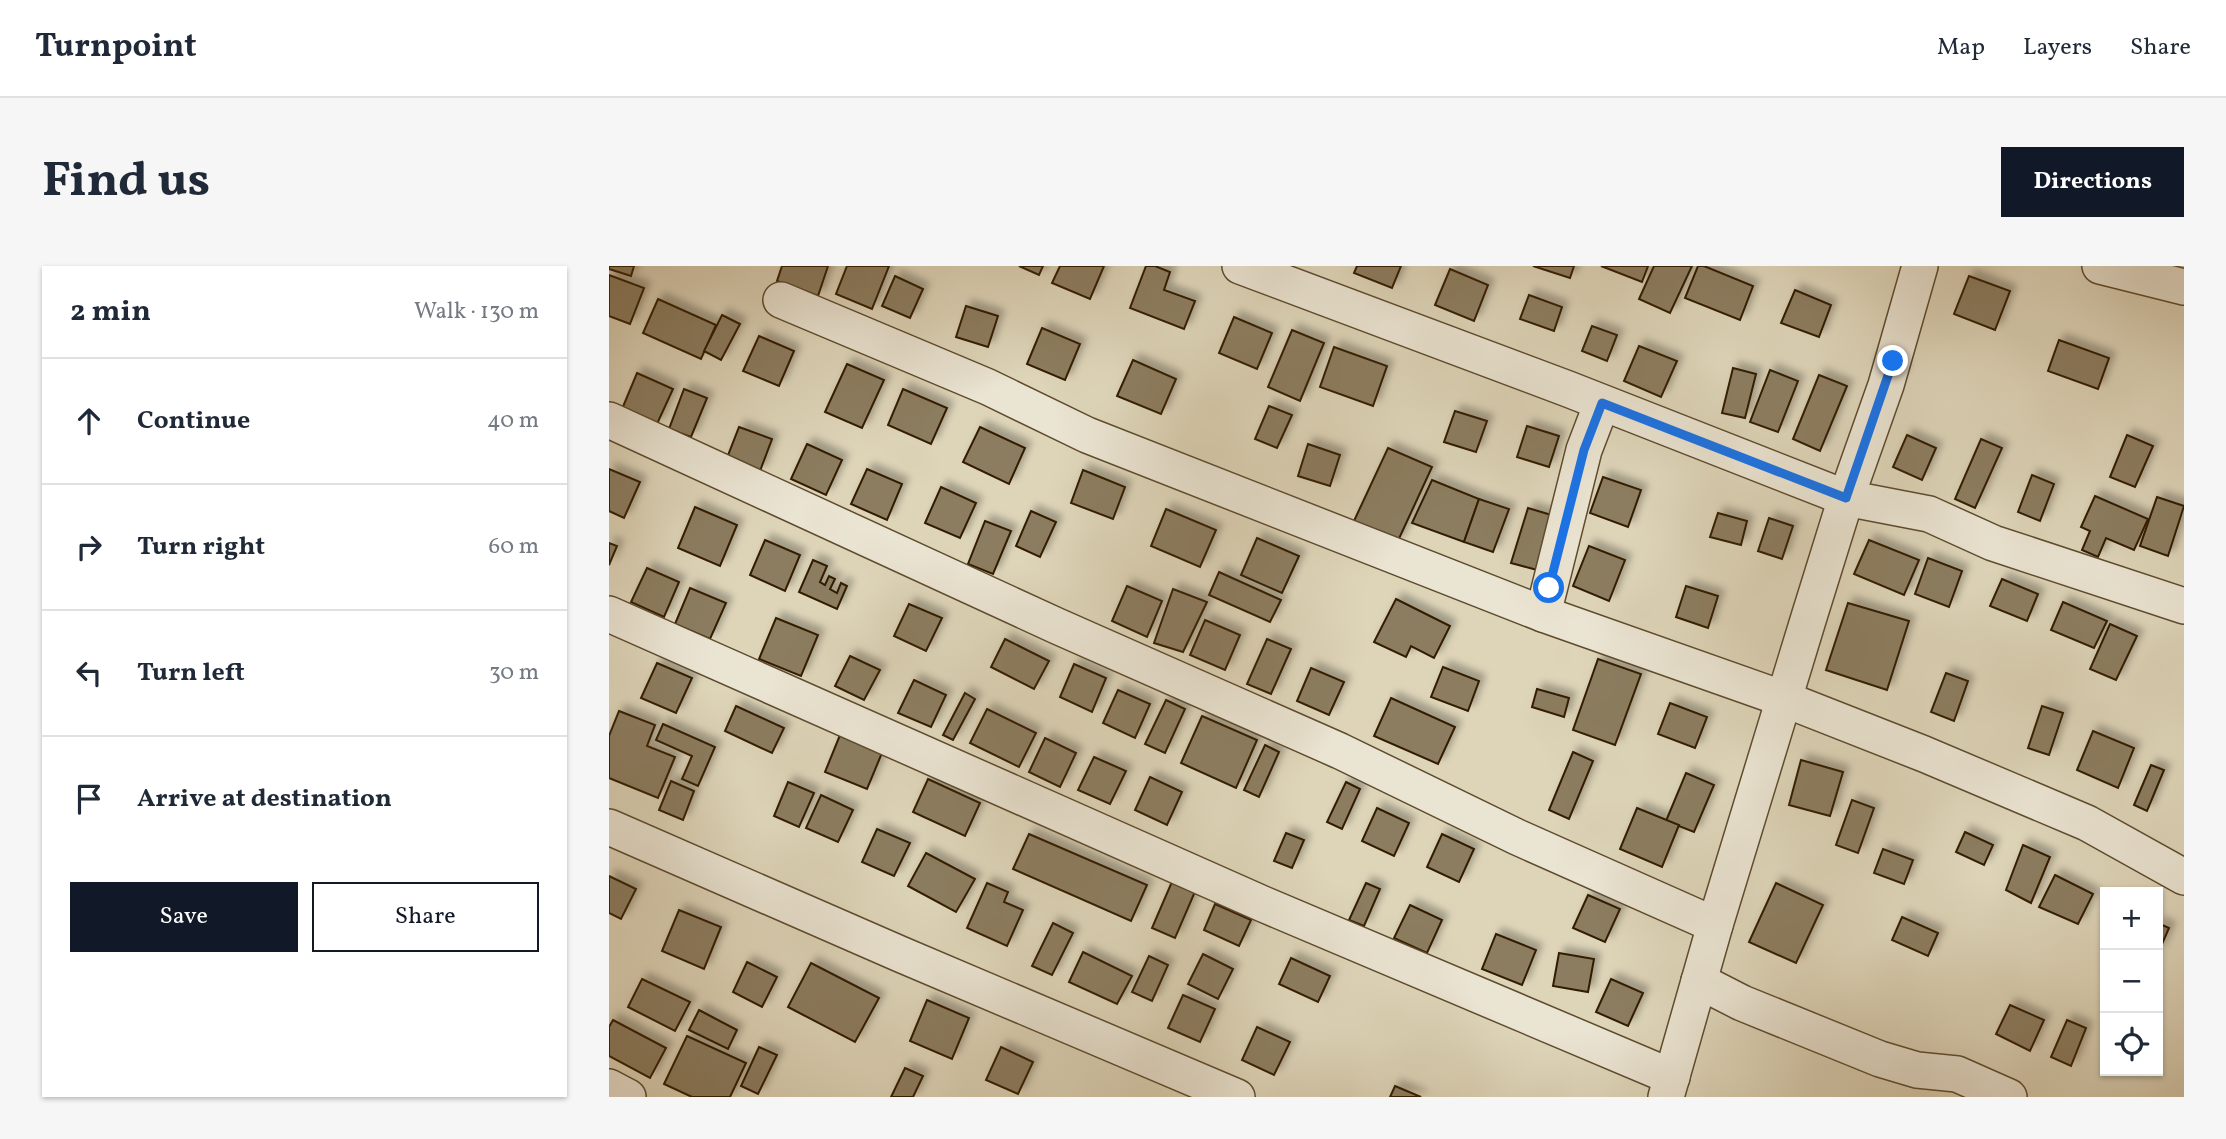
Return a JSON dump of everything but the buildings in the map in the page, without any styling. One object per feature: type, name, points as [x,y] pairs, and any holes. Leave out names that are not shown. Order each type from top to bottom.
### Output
[{"type":"street","points":[[1240,266],[1846,498],[1929,514],[1993,543],[2184,606]]},
{"type":"street","points":[[609,614],[1669,1087],[1784,699],[1846,498],[1886,385],[1920,266]]},
{"type":"street","points":[[2100,266],[2184,287]]},
{"type":"street","points":[[781,300],[988,387],[1087,435],[1543,614],[1784,699],[2087,823],[2184,877]]},
{"type":"street","points":[[1543,614],[1584,450],[1602,403]]},
{"type":"street","points":[[609,420],[1057,626],[1340,751],[1517,837],[1716,925]]},
{"type":"street","points":[[609,827],[1237,1097]]},
{"type":"street","points":[[1699,981],[1742,1003],[1880,1059],[1917,1070],[1957,1074],[2009,1097]]},
{"type":"street","points":[[609,1087],[628,1097]]},
{"type":"route","points":[[1549,588],[1584,450],[1602,403],[1846,498],[1893,361]]}]
